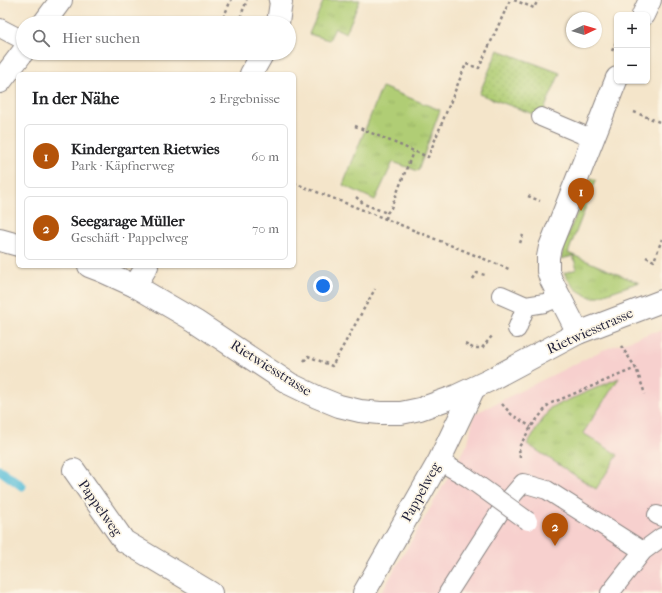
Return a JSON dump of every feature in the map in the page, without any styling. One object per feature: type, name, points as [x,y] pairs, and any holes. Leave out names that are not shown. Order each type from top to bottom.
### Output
[{"type":"street","points":[[49,16],[61,0]]},
{"type":"street","points":[[279,16],[280,0]]},
{"type":"street","points":[[644,12],[650,0]]},
{"type":"street","points":[[0,82],[17,60]]},
{"type":"street","points":[[252,72],[259,60]]},
{"type":"street","points":[[578,333],[551,280],[548,271],[548,256],[552,240],[615,84]]},
{"type":"street","points":[[0,240],[16,244]]},
{"type":"street","name":"Rietwiesstrasse","points":[[96,268],[135,286],[196,321],[290,384],[339,406],[374,413],[401,413],[420,409],[456,396],[578,333],[662,301]]},
{"type":"street","points":[[135,286],[146,268]]},
{"type":"street","name":"Pappelweg","points":[[364,593],[439,461],[474,388]]},
{"type":"street","name":"Pappelweg","points":[[74,470],[124,541],[211,593]]},
{"type":"lane","points":[[0,28],[16,36]]},
{"type":"lane","points":[[541,117],[593,139]]},
{"type":"lane","points":[[501,295],[526,306],[545,304],[560,297]]},
{"type":"lane","points":[[517,329],[526,306]]},
{"type":"lane","points":[[439,461],[467,477],[528,521]]},
{"type":"lane","points":[[448,593],[505,504],[523,483],[547,490],[643,551]]},
{"type":"lane","points":[[610,593],[643,551],[662,537]]},
{"type":"path","points":[[224,16],[231,0]]},
{"type":"path","points":[[241,16],[247,0]]},
{"type":"path","points":[[354,126],[428,157],[466,64],[479,68],[510,0]]},
{"type":"path","points":[[514,0],[534,8],[538,0]]},
{"type":"path","points":[[612,52],[614,47]]},
{"type":"path","points":[[386,218],[414,152]]},
{"type":"path","points":[[296,184],[386,218],[501,266]]},
{"type":"path","points":[[528,196],[537,200]]},
{"type":"path","points":[[356,197],[364,204],[387,213]]},
{"type":"path","points":[[646,257],[654,261],[662,239]]},
{"type":"path","points":[[473,279],[477,272],[483,274]]},
{"type":"path","points":[[304,362],[308,356],[332,366],[375,289]]},
{"type":"path","points":[[619,343],[636,368],[644,394]]},
{"type":"path","points":[[519,447],[531,427],[549,404],[636,368]]},
{"type":"path","points":[[511,414],[531,427]]},
{"type":"shaded area","points":[[662,331],[662,588],[659,593],[381,593],[468,443],[474,414],[603,350],[653,332]]},
{"type":"green space","points":[[324,0],[360,0],[346,33],[335,28],[329,40],[309,34]]},
{"type":"green space","points":[[498,50],[560,73],[541,117],[479,94]]},
{"type":"green space","points":[[382,87],[440,110],[418,171],[393,162],[375,200],[343,185]]},
{"type":"green space","points":[[591,178],[596,180],[568,253],[639,283],[593,298],[576,289],[564,273],[577,269],[573,256],[561,259],[565,242]]},
{"type":"green space","points":[[619,378],[583,433],[618,455],[596,489],[527,444],[550,408]]},
{"type":"waterway","points":[[0,470],[22,486]]},
{"type":"place","name":"Kindergarten Rietwies","points":[[581,211]]},
{"type":"place","name":"Seegarage Müller","points":[[555,546]]}]
